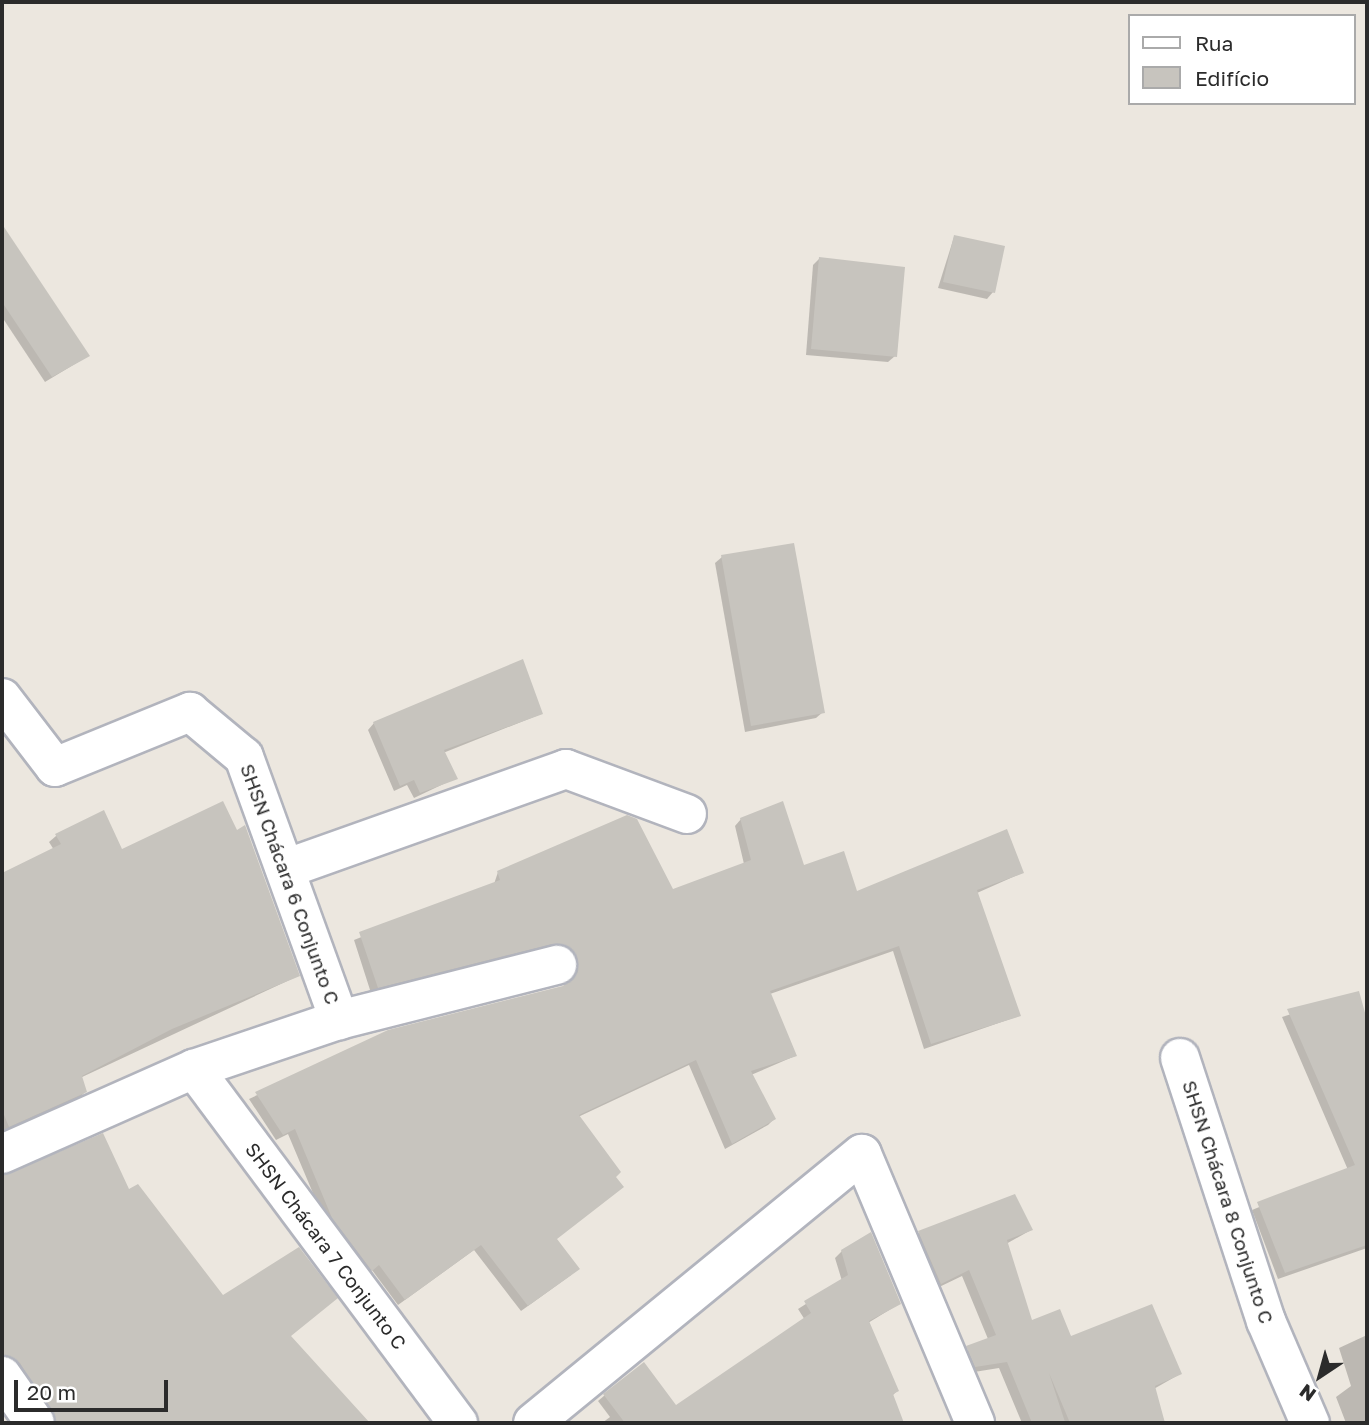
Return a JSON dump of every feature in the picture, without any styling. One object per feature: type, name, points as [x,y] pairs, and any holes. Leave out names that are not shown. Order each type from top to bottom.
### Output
[{"type":"street","name":"SHSN Chácara 6 Conjunto C","points":[[2,698],[55,767],[190,712],[244,757],[339,1020]]},
{"type":"street","points":[[285,869],[566,769],[687,814]]},
{"type":"street","points":[[2,1154],[194,1069],[339,1020],[557,965]]},
{"type":"street","name":"SHSN Chácara 8 Conjunto C","points":[[1180,1058],[1266,1321],[1310,1423]]},
{"type":"street","name":"SHSN Chácara 7 Conjunto C","points":[[194,1069],[458,1423]]},
{"type":"street","points":[[533,1423],[862,1154],[975,1423]]},
{"type":"street","points":[[2,1376],[35,1423]]},
{"type":"building","points":[[2,224],[90,356],[52,377],[2,302]]},
{"type":"building","points":[[954,235],[1005,246],[995,293],[943,282]]},
{"type":"building","points":[[819,257],[905,267],[897,357],[811,349]]},
{"type":"building","points":[[794,543],[825,713],[751,726],[721,555]]},
{"type":"building","points":[[523,659],[543,714],[444,750],[458,779],[420,793],[414,780],[400,786],[373,722]]},
{"type":"building","points":[[223,801],[237,830],[245,825],[300,976],[172,1029],[82,1076],[87,1092],[9,1127],[2,1110],[2,873],[61,844],[55,834],[104,810],[122,849]]},
{"type":"building","points":[[783,801],[804,865],[844,851],[857,891],[1007,829],[1024,873],[977,890],[1021,1016],[931,1044],[899,946],[770,991],[797,1056],[751,1071],[776,1119],[732,1144],[696,1060],[579,1115],[621,1172],[616,1177],[624,1187],[557,1239],[580,1269],[528,1306],[481,1245],[405,1300],[379,1265],[372,1271],[332,1218],[295,1129],[283,1135],[255,1092],[388,1030],[563,986],[578,972],[578,960],[572,949],[552,944],[378,988],[359,932],[500,880],[497,871],[627,815],[637,819],[673,889],[751,860],[740,818]]},
{"type":"building","points":[[1359,991],[1367,1020],[1367,1245],[1285,1273],[1257,1202],[1355,1165],[1287,1009]]},
{"type":"building","points":[[103,1133],[129,1189],[138,1184],[223,1295],[299,1247],[338,1298],[291,1336],[370,1423],[56,1423],[20,1363],[2,1354],[2,1176]]},
{"type":"building","points":[[1015,1194],[1033,1230],[1007,1240],[1032,1320],[1060,1309],[1071,1336],[1152,1304],[1182,1374],[1155,1386],[1165,1423],[1070,1423],[1049,1373],[1065,1422],[1032,1423],[1007,1362],[975,1367],[966,1346],[996,1335],[969,1270],[941,1284],[918,1231]]},
{"type":"building","points":[[871,1232],[901,1304],[869,1321],[899,1391],[893,1394],[904,1423],[625,1423],[603,1394],[644,1362],[676,1405],[811,1313],[804,1301],[848,1275],[841,1250]]}]
